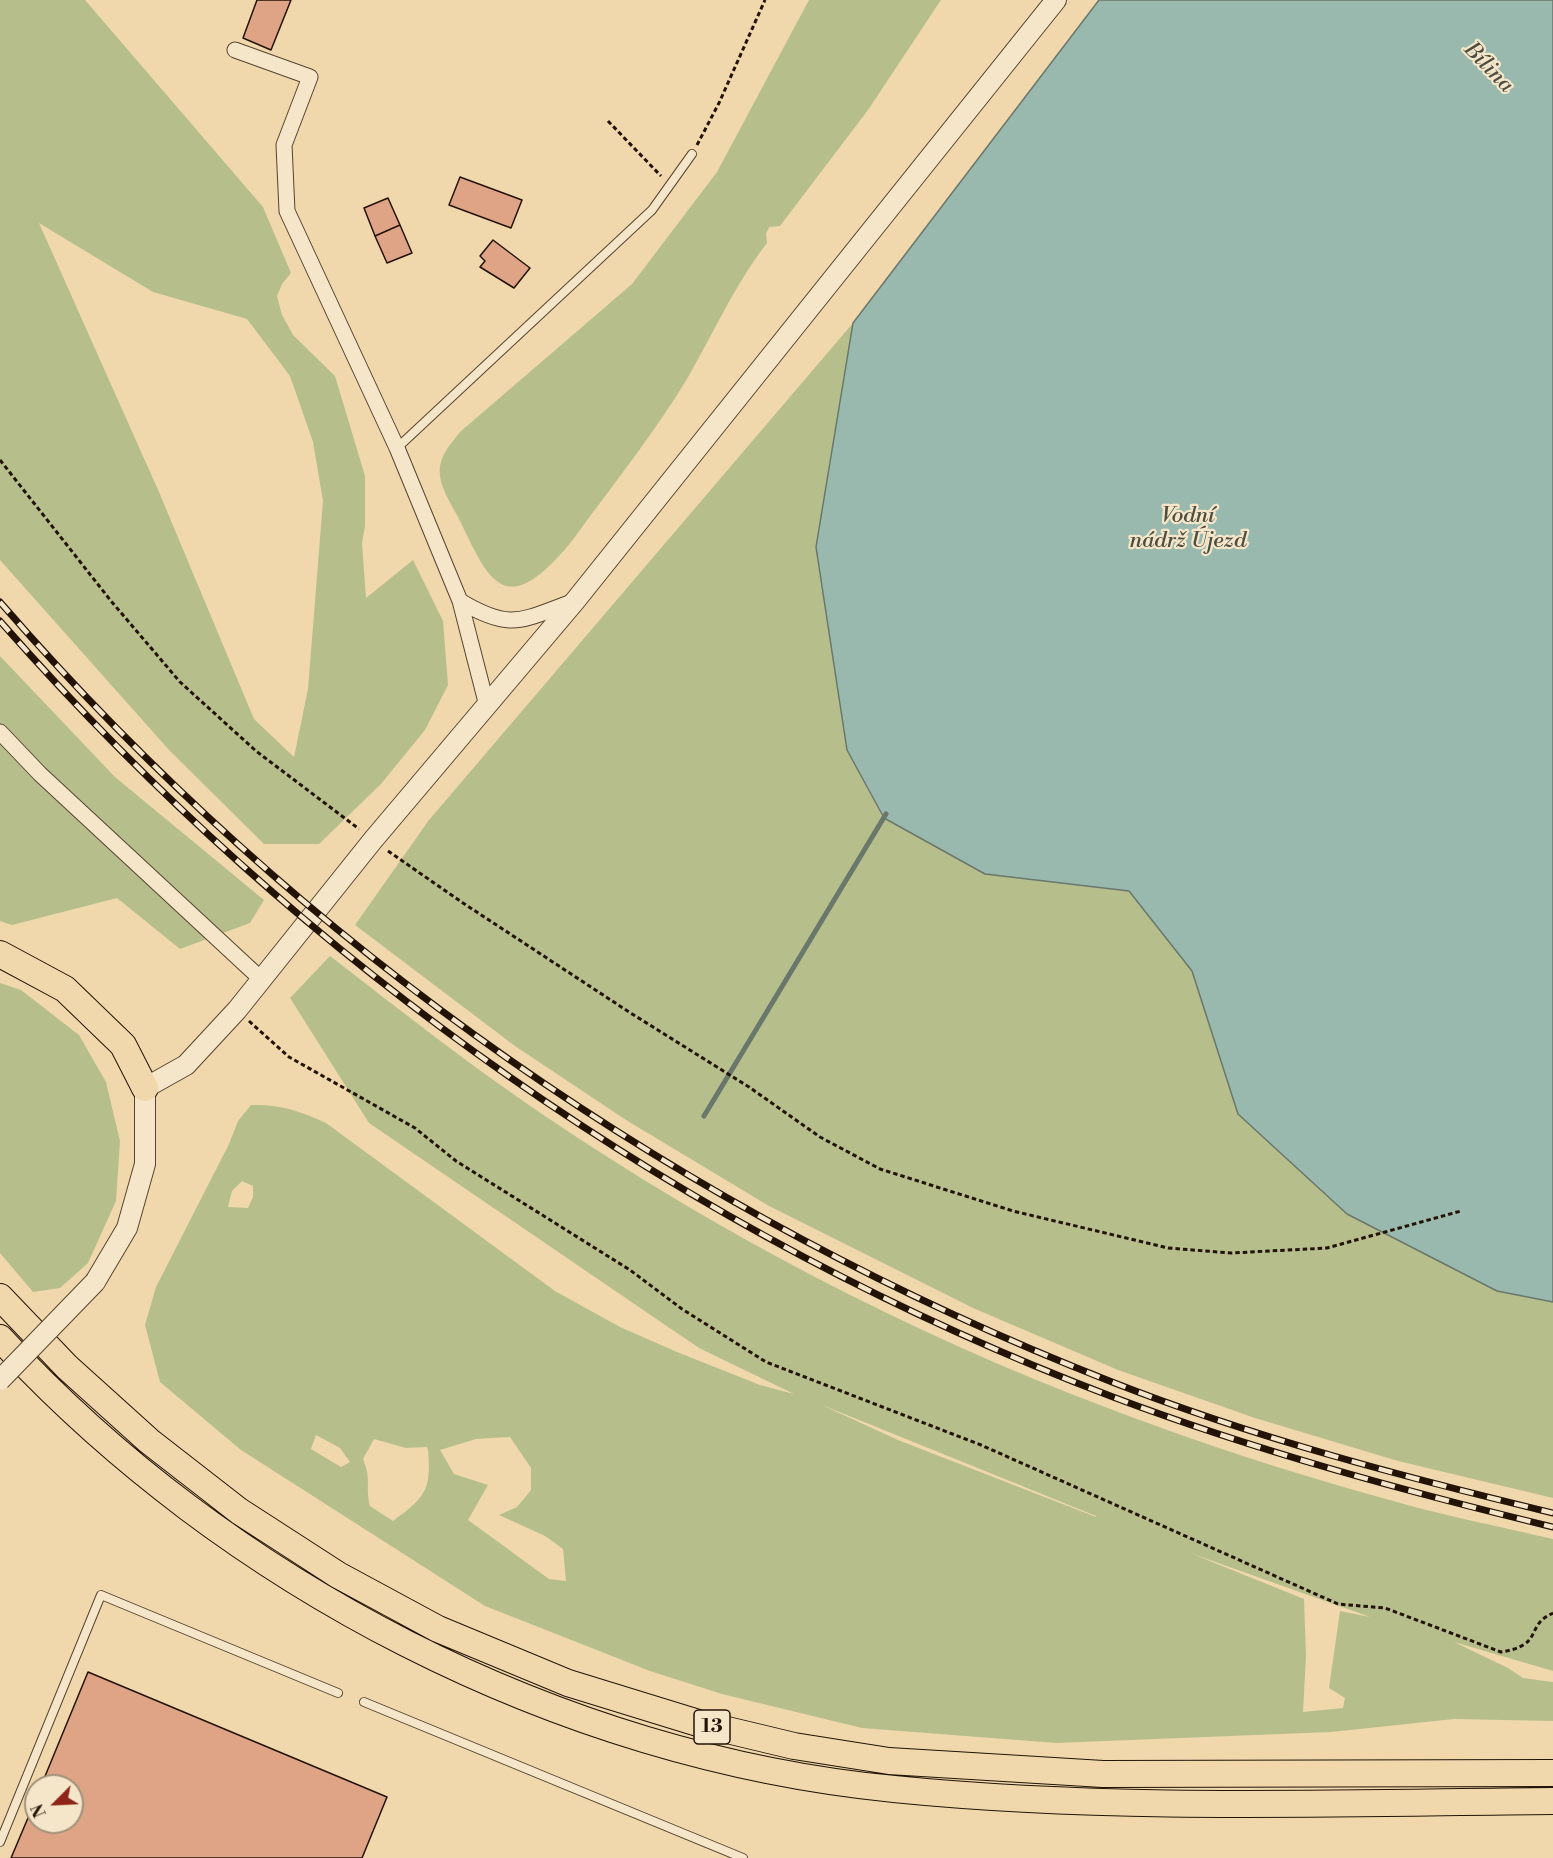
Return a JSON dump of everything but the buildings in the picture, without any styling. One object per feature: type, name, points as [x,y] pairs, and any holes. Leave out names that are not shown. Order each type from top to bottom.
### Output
[{"type":"highway","points":[[0,954],[65,989],[123,1045],[145,1088]]},
{"type":"highway","name":"13","points":[[0,1297],[67,1366],[149,1441],[239,1511],[338,1575],[438,1629],[568,1683],[665,1713],[794,1746],[889,1761],[1103,1774],[1553,1773]]},
{"type":"highway","name":"13","points":[[0,1338],[39,1381],[128,1460],[221,1533],[321,1597],[423,1654],[554,1709],[685,1750],[787,1773],[891,1789],[1102,1804],[1553,1801]]},
{"type":"street","points":[[0,1380],[95,1282],[127,1228],[145,1164],[145,1088],[186,1065],[237,1010],[373,840],[574,601],[1056,0]]},
{"type":"street","points":[[236,50],[310,77],[284,145],[287,211],[397,448],[460,601],[486,706]]},
{"type":"street","points":[[460,601],[487,617],[515,622],[574,601]]},
{"type":"street","points":[[0,732],[40,774],[262,980]]},
{"type":"lane","points":[[397,448],[652,210],[692,154]]},
{"type":"lane","points":[[0,1842],[100,1595],[338,1693]]},
{"type":"lane","points":[[364,1702],[743,1858]]},
{"type":"path","points":[[692,154],[719,103],[765,0]]},
{"type":"path","points":[[608,121],[670,185]]},
{"type":"path","points":[[0,460],[111,601],[180,682],[256,751],[373,840],[463,903],[629,1012],[749,1087],[820,1137],[880,1169],[1013,1211],[1168,1248],[1231,1253],[1327,1248],[1461,1211]]},
{"type":"path","points":[[237,1010],[289,1057],[415,1128],[456,1161],[630,1270],[690,1315],[766,1362],[981,1445],[1338,1604],[1385,1608],[1500,1652],[1520,1649],[1528,1643],[1545,1617],[1553,1613]]},
{"type":"green space","points":[[0,0],[85,0],[263,207],[291,273],[282,284],[277,296],[282,315],[293,335],[335,376],[365,476],[365,526],[362,543],[366,598],[413,560],[443,621],[448,685],[425,730],[381,784],[319,844],[264,844],[169,750],[0,560]],"holes":[[[39,223],[153,292],[247,319],[290,376],[313,442],[323,501],[308,689],[294,757],[254,719],[159,492]]]},
{"type":"green space","points":[[809,0],[941,0],[868,110],[780,226],[769,227],[766,234],[767,243],[733,295],[684,384],[574,539],[558,557],[524,584],[511,587],[500,583],[480,561],[443,488],[440,469],[445,452],[460,432],[632,284],[717,172]]},
{"type":"green space","points":[[853,323],[816,547],[847,750],[883,818],[985,874],[1129,891],[1192,971],[1238,1114],[1497,1291],[1553,1302],[1553,1498],[1398,1461],[1255,1418],[1118,1370],[973,1308],[769,1206],[626,1120],[515,1046],[355,925],[429,820]]},
{"type":"green space","points":[[0,656],[115,777],[264,900],[250,923],[180,949],[117,898],[12,925],[0,921]]},
{"type":"green space","points":[[330,956],[517,1097],[611,1159],[678,1200],[816,1278],[959,1347],[1105,1407],[1280,1468],[1407,1505],[1553,1539],[1553,1671],[1454,1642],[1508,1668],[1523,1678],[1553,1682],[1553,1721],[1454,1719],[1331,1732],[1056,1743],[862,1728],[722,1694],[650,1671],[485,1606],[241,1450],[160,1382],[145,1325],[156,1287],[229,1144],[238,1121],[251,1105],[290,1109],[326,1123],[555,1291],[620,1327],[760,1385],[794,1394],[699,1348],[369,1123],[290,998]],"holes":[[[242,1181],[253,1186],[253,1197],[248,1208],[228,1207],[232,1191]],[[822,1405],[1096,1516],[898,1440]],[[316,1435],[340,1448],[350,1462],[341,1467],[311,1449]],[[510,1437],[531,1468],[531,1490],[517,1507],[499,1515],[545,1536],[563,1549],[566,1581],[549,1579],[468,1520],[488,1485],[454,1474],[440,1450],[476,1439]],[[374,1439],[406,1448],[427,1447],[429,1475],[424,1492],[412,1506],[393,1521],[370,1506],[367,1473],[363,1459]],[[1190,1553],[1370,1617],[1340,1611],[1329,1688],[1345,1698],[1343,1708],[1303,1712],[1306,1656],[1304,1599]]]},
{"type":"green space","points":[[0,983],[21,990],[79,1035],[106,1082],[120,1141],[116,1201],[88,1263],[60,1288],[33,1292],[0,1253]]},
{"type":"water","name":"Vodní nádrž Újezd","points":[[1099,0],[1553,0],[1553,1302],[1497,1291],[1347,1214],[1238,1114],[1192,971],[1129,891],[985,874],[884,818],[847,750],[816,547],[853,323]]},
{"type":"waterway","points":[[704,1116],[886,814]]},
{"type":"railway","points":[[0,602],[116,728],[240,846],[371,957],[509,1059],[652,1153],[801,1239],[954,1315],[1112,1382],[1275,1439],[1553,1513]]},
{"type":"railway","points":[[0,621],[117,746],[241,864],[372,974],[510,1077],[653,1171],[802,1256],[955,1331],[1113,1397],[1167,1417],[1331,1469],[1553,1527]]},
{"type":"water label","name":"Bílina","points":[[1488,68]]}]
